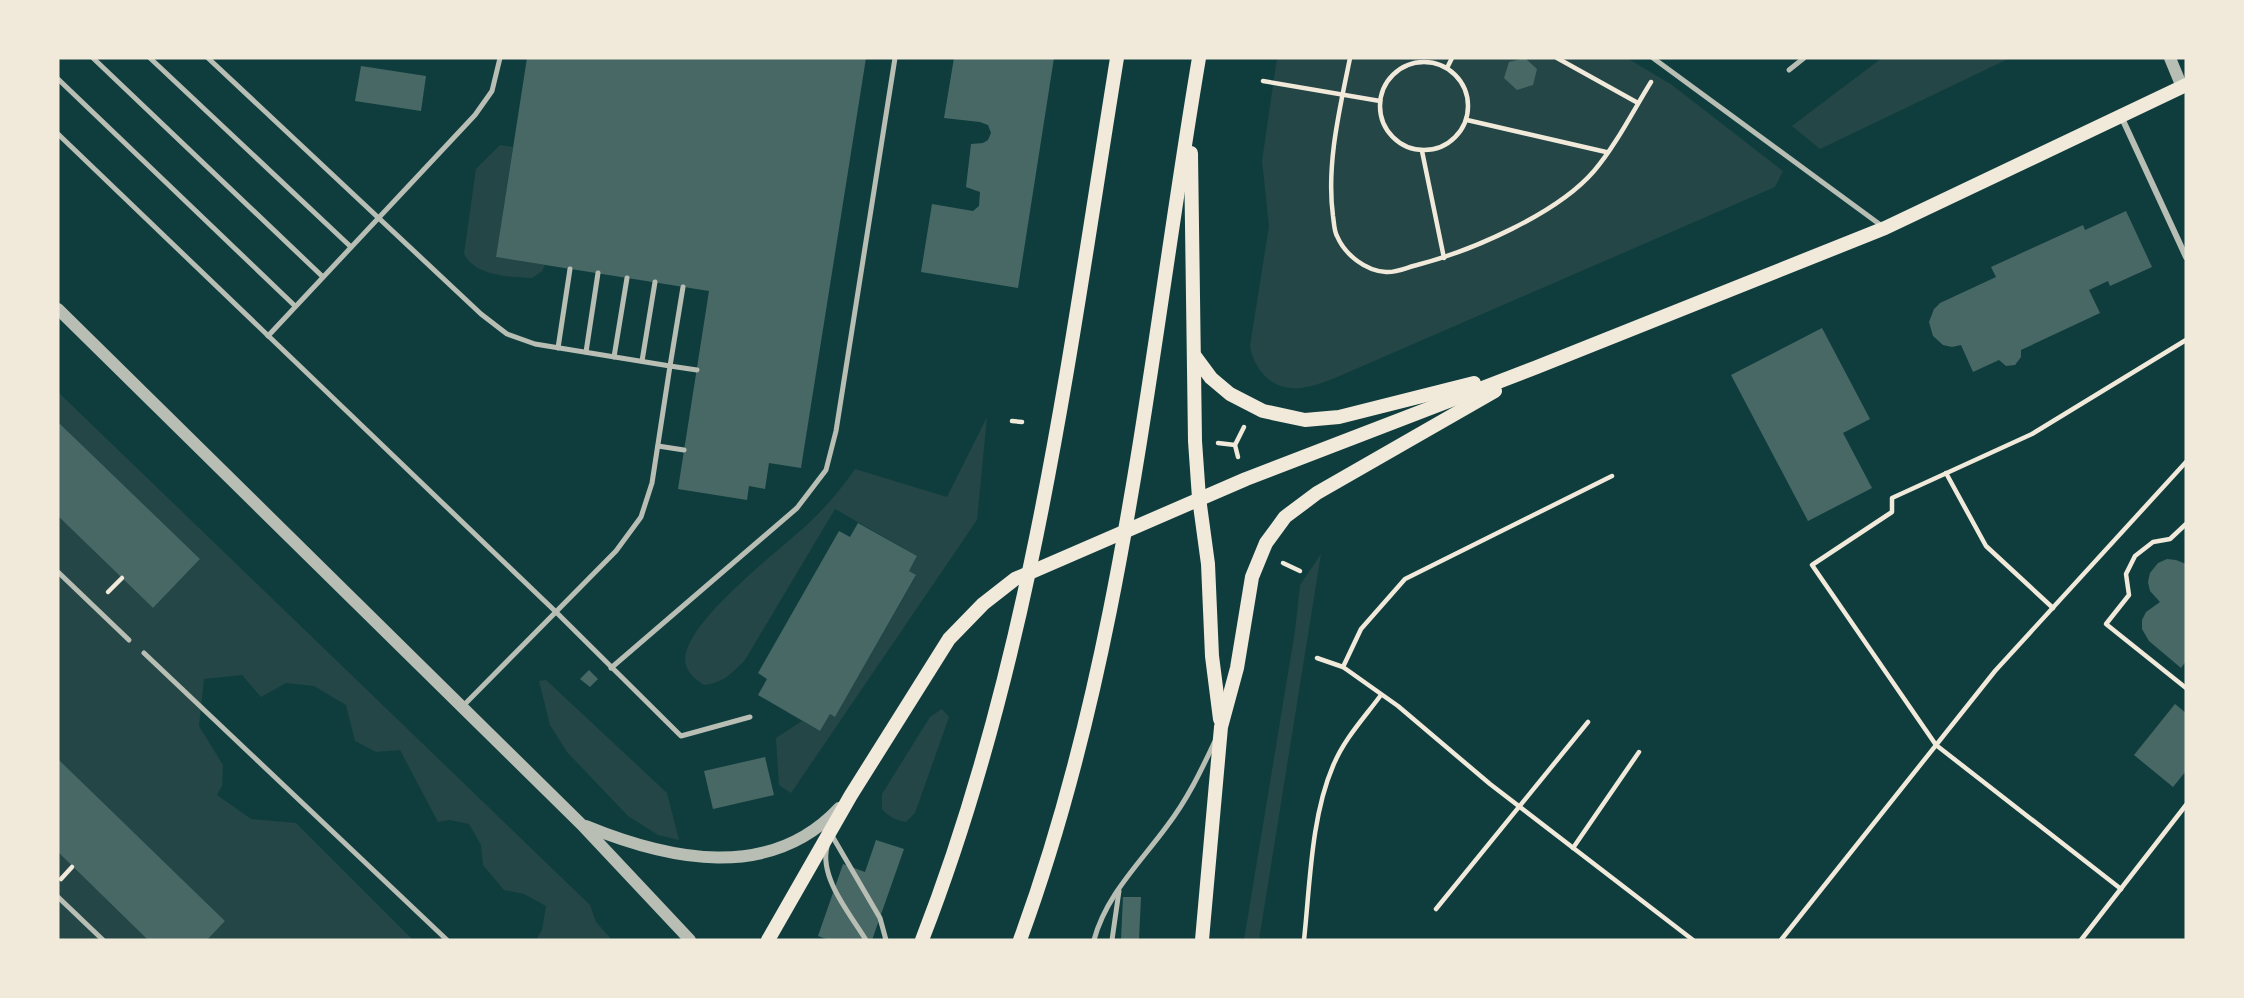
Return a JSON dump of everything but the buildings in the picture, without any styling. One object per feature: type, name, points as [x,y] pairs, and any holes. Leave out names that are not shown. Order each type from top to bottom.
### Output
[{"type":"main road","points":[[922,940],[962,828],[992,727],[1029,571],[1062,395],[1117,58]]},
{"type":"main road","points":[[1020,940],[1041,883],[1084,730],[1125,531],[1199,58]]},
{"type":"main road","points":[[768,940],[852,795],[949,639],[983,604],[1015,579],[1199,498],[1537,368],[1885,228],[2184,86]]},
{"type":"main road","points":[[1191,104],[1195,441],[1208,564],[1212,656],[1221,727]]},
{"type":"main road","points":[[1194,355],[1210,378],[1230,394],[1263,411],[1305,420],[1339,417],[1537,368]]},
{"type":"main road","points":[[1201,938],[1221,727],[1237,668],[1252,576],[1266,543],[1285,517],[1317,493],[1537,368]]},
{"type":"street","points":[[2170,58],[2184,86]]},
{"type":"street","points":[[2122,116],[2186,257]]},
{"type":"street","points":[[58,309],[581,824],[690,940]]},
{"type":"street","points":[[581,824],[654,851],[712,858],[748,856],[794,842],[825,823],[852,795]]},
{"type":"lane","points":[[93,58],[323,277]]},
{"type":"lane","points":[[150,58],[351,247]]},
{"type":"lane","points":[[208,58],[481,314],[507,334],[535,344],[697,370]]},
{"type":"lane","points":[[268,336],[475,115],[492,91],[500,58]]},
{"type":"lane","points":[[611,668],[797,508],[826,470],[836,430],[895,58]]},
{"type":"lane","points":[[1653,58],[1664,60],[1885,228]]},
{"type":"lane","points":[[1789,70],[1804,58]]},
{"type":"lane","points":[[58,79],[296,306]]},
{"type":"lane","points":[[58,134],[556,612],[681,736],[750,717]]},
{"type":"lane","points":[[558,348],[570,269]]},
{"type":"lane","points":[[586,352],[598,273]]},
{"type":"lane","points":[[614,357],[626,278]]},
{"type":"lane","points":[[642,361],[655,282]]},
{"type":"lane","points":[[462,707],[617,551],[640,517],[652,483],[683,287]]},
{"type":"lane","points":[[658,446],[684,450]]},
{"type":"lane","points":[[58,572],[129,640]]},
{"type":"lane","points":[[144,653],[447,940]]},
{"type":"lane","points":[[1094,940],[1119,887],[1186,799],[1221,727]]},
{"type":"lane","points":[[831,834],[826,853],[828,872],[866,940]]},
{"type":"lane","points":[[831,834],[880,918],[886,940]]},
{"type":"lane","points":[[1111,940],[1119,887]]},
{"type":"lane","points":[[58,897],[103,940]]},
{"type":"path","points":[[1350,58],[1332,163],[1332,205],[1336,235],[1350,254],[1365,267],[1387,272],[1444,258],[1475,247],[1561,199],[1593,172],[1664,60]]},
{"type":"path","points":[[1447,68],[1452,58]]},
{"type":"path","points":[[1557,58],[1638,103]]},
{"type":"path","points":[[1419,62],[1447,68],[1458,78],[1465,90],[1468,105],[1466,120],[1460,132],[1449,143],[1422,151],[1407,148],[1385,129],[1380,115],[1380,101],[1384,86],[1392,74],[1404,66],[1419,62]]},
{"type":"path","points":[[1263,81],[1380,101]]},
{"type":"path","points":[[1466,120],[1606,152]]},
{"type":"path","points":[[1422,151],[1444,258]]},
{"type":"path","points":[[2121,889],[1936,746],[1812,565],[1892,512],[1892,498],[2032,434],[2186,340]]},
{"type":"path","points":[[1012,421],[1021,422]]},
{"type":"path","points":[[1215,443],[1235,445],[1246,423]]},
{"type":"path","points":[[1781,940],[1995,671],[2186,462]]},
{"type":"path","points":[[1946,473],[1986,546],[2053,608]]},
{"type":"path","points":[[1343,667],[1362,629],[1405,579],[1612,476]]},
{"type":"path","points":[[2186,524],[2170,539],[2153,542],[2135,555],[2126,574],[2129,595],[2106,624],[2186,688]]},
{"type":"path","points":[[1279,561],[1300,571]]},
{"type":"path","points":[[1317,658],[1343,667],[1381,695],[1693,940]]},
{"type":"path","points":[[1304,940],[1318,816],[1332,767],[1348,737],[1381,695]]},
{"type":"path","points":[[1436,909],[1588,722]]},
{"type":"path","points":[[1573,848],[1639,752]]},
{"type":"path","points":[[2081,940],[2186,805]]},
{"type":"path","points":[[58,882],[72,867]]},
{"type":"shaded area","points":[[1277,58],[1627,58],[1672,85],[1783,171],[1775,187],[1335,378],[1313,386],[1290,388],[1275,383],[1263,374],[1254,361],[1250,346],[1269,226],[1262,161]]},
{"type":"shaded area","points":[[1882,58],[2010,58],[1820,149],[1792,126]]},
{"type":"shaded area","points":[[500,145],[513,147],[496,257],[545,265],[542,271],[532,278],[504,276],[485,271],[476,267],[464,254],[476,169]]},
{"type":"shaded area","points":[[58,392],[590,905],[596,922],[612,940],[536,940],[542,930],[546,906],[524,894],[504,890],[483,865],[481,845],[469,824],[449,820],[438,822],[400,750],[376,752],[355,741],[346,705],[314,686],[286,683],[261,697],[242,675],[204,679],[199,726],[223,765],[222,786],[217,795],[251,819],[296,823],[413,940],[207,940],[225,921],[58,759],[58,516],[153,608],[200,559],[58,422]]},
{"type":"shaded area","points":[[987,417],[977,520],[791,793],[779,785],[776,738],[802,721],[820,731],[830,714],[835,717],[916,576],[909,571],[917,556],[835,509],[745,660],[736,669],[722,680],[704,685],[687,669],[685,661],[689,645],[700,626],[717,607],[816,516],[855,469],[947,497]]},
{"type":"shaded area","points":[[1321,554],[1259,940],[1244,940],[1295,631],[1300,585]]},
{"type":"shaded area","points":[[546,680],[667,793],[679,840],[658,835],[628,816],[567,752],[550,725],[539,681]]},
{"type":"shaded area","points":[[942,709],[949,717],[915,813],[906,822],[895,819],[882,809],[882,794],[930,717]]},
{"type":"shaded area","points":[[58,852],[148,940],[58,940]]}]
